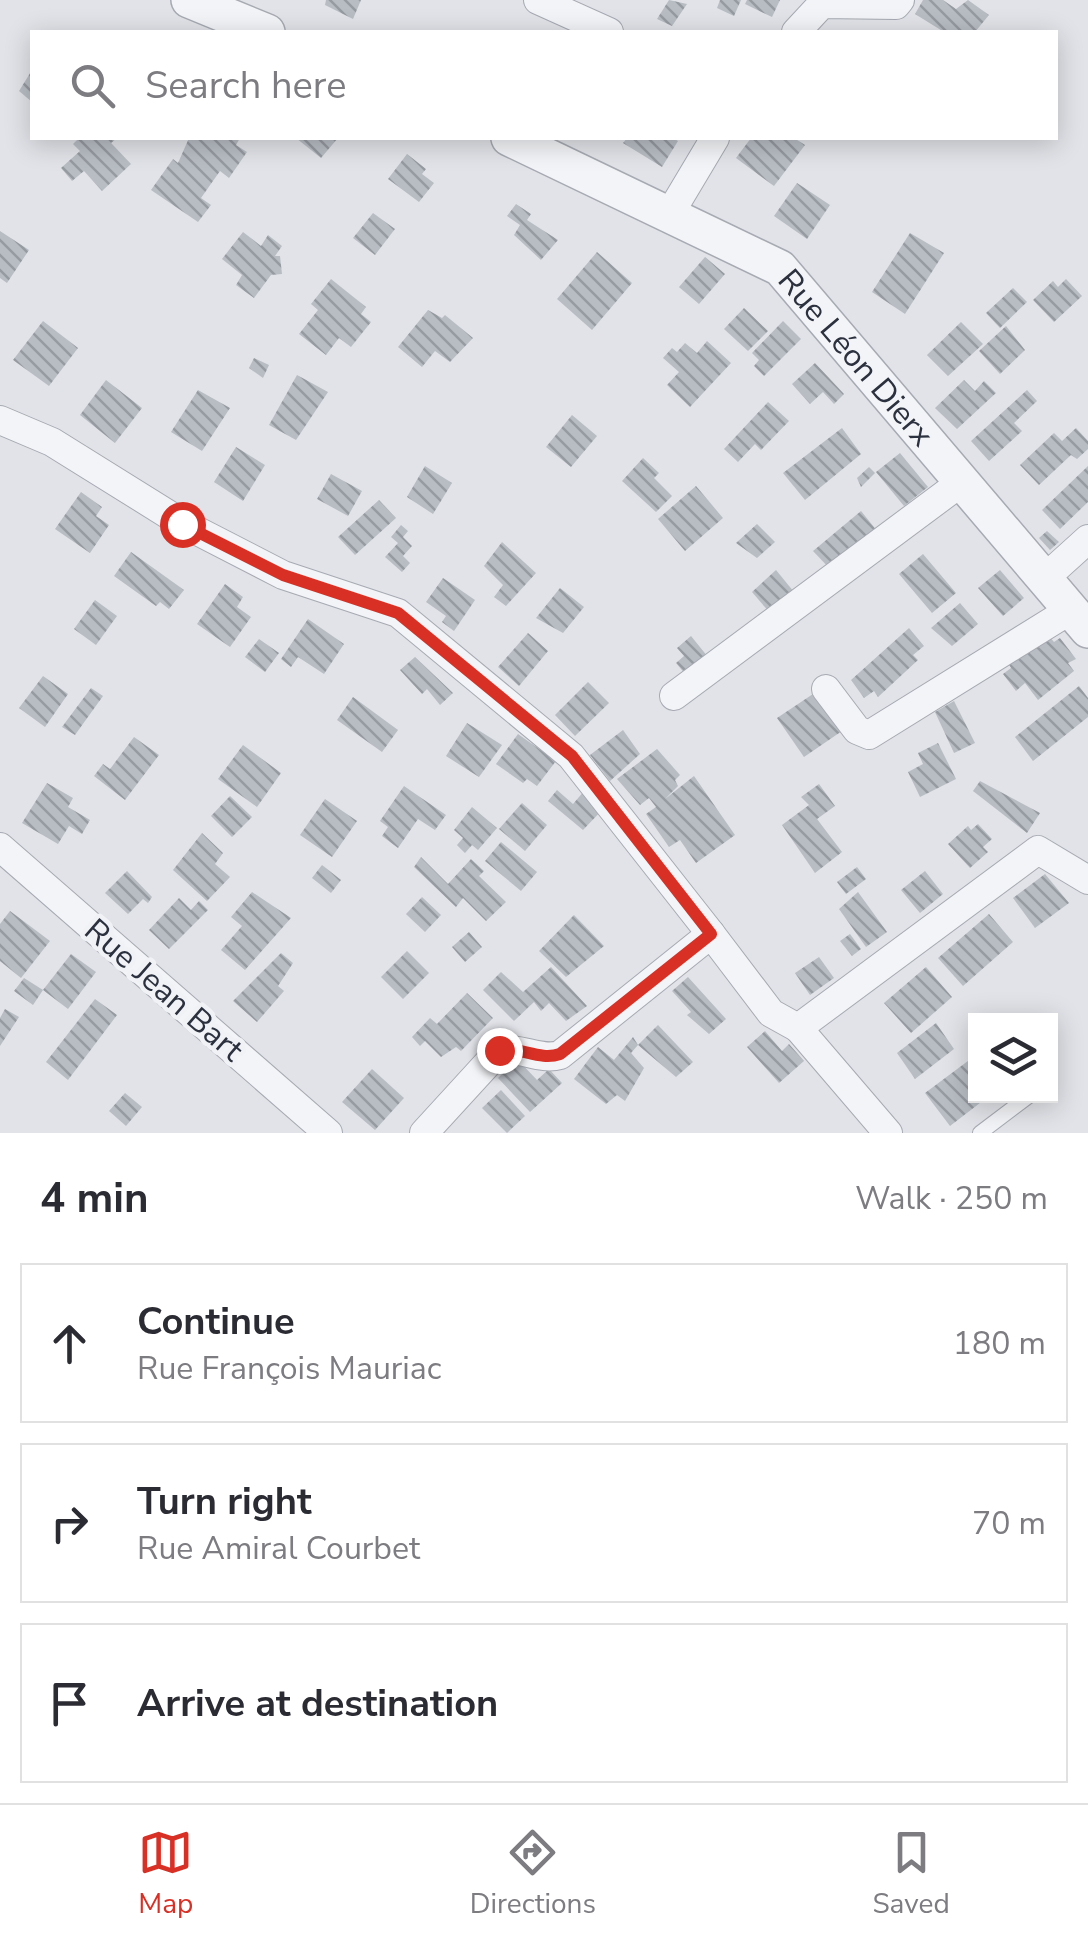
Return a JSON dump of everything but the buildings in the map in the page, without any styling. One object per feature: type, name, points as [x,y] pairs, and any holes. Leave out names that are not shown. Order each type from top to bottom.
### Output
[{"type":"street","points":[[189,0],[262,30]]},
{"type":"street","points":[[538,0],[605,30]]},
{"type":"street","points":[[798,30],[822,4],[896,5],[900,0]]},
{"type":"street","name":"Rue Léon Dierx","points":[[513,140],[780,268],[1080,620]]},
{"type":"street","points":[[669,215],[714,140]]},
{"type":"street","points":[[0,420],[52,442],[182,524],[283,575],[398,613],[572,756],[770,1014],[798,1028],[888,1133]]},
{"type":"street","points":[[674,696],[963,481]]},
{"type":"street","points":[[1046,577],[1088,539]]},
{"type":"street","points":[[826,690],[857,730],[869,736],[1080,620]]},
{"type":"street","points":[[798,1028],[1038,850],[1088,880]]},
{"type":"street","name":"Rue Jean Bart","points":[[4,859],[328,1133]]},
{"type":"street","points":[[424,1133],[499,1050],[512,1048],[550,1058],[560,1054],[711,934]]},
{"type":"lane","points":[[980,1133],[1021,1103]]},
{"type":"route","points":[[182,524],[283,575],[398,613],[468,675],[572,756],[711,934],[560,1054],[550,1058],[512,1048],[499,1050]]}]
